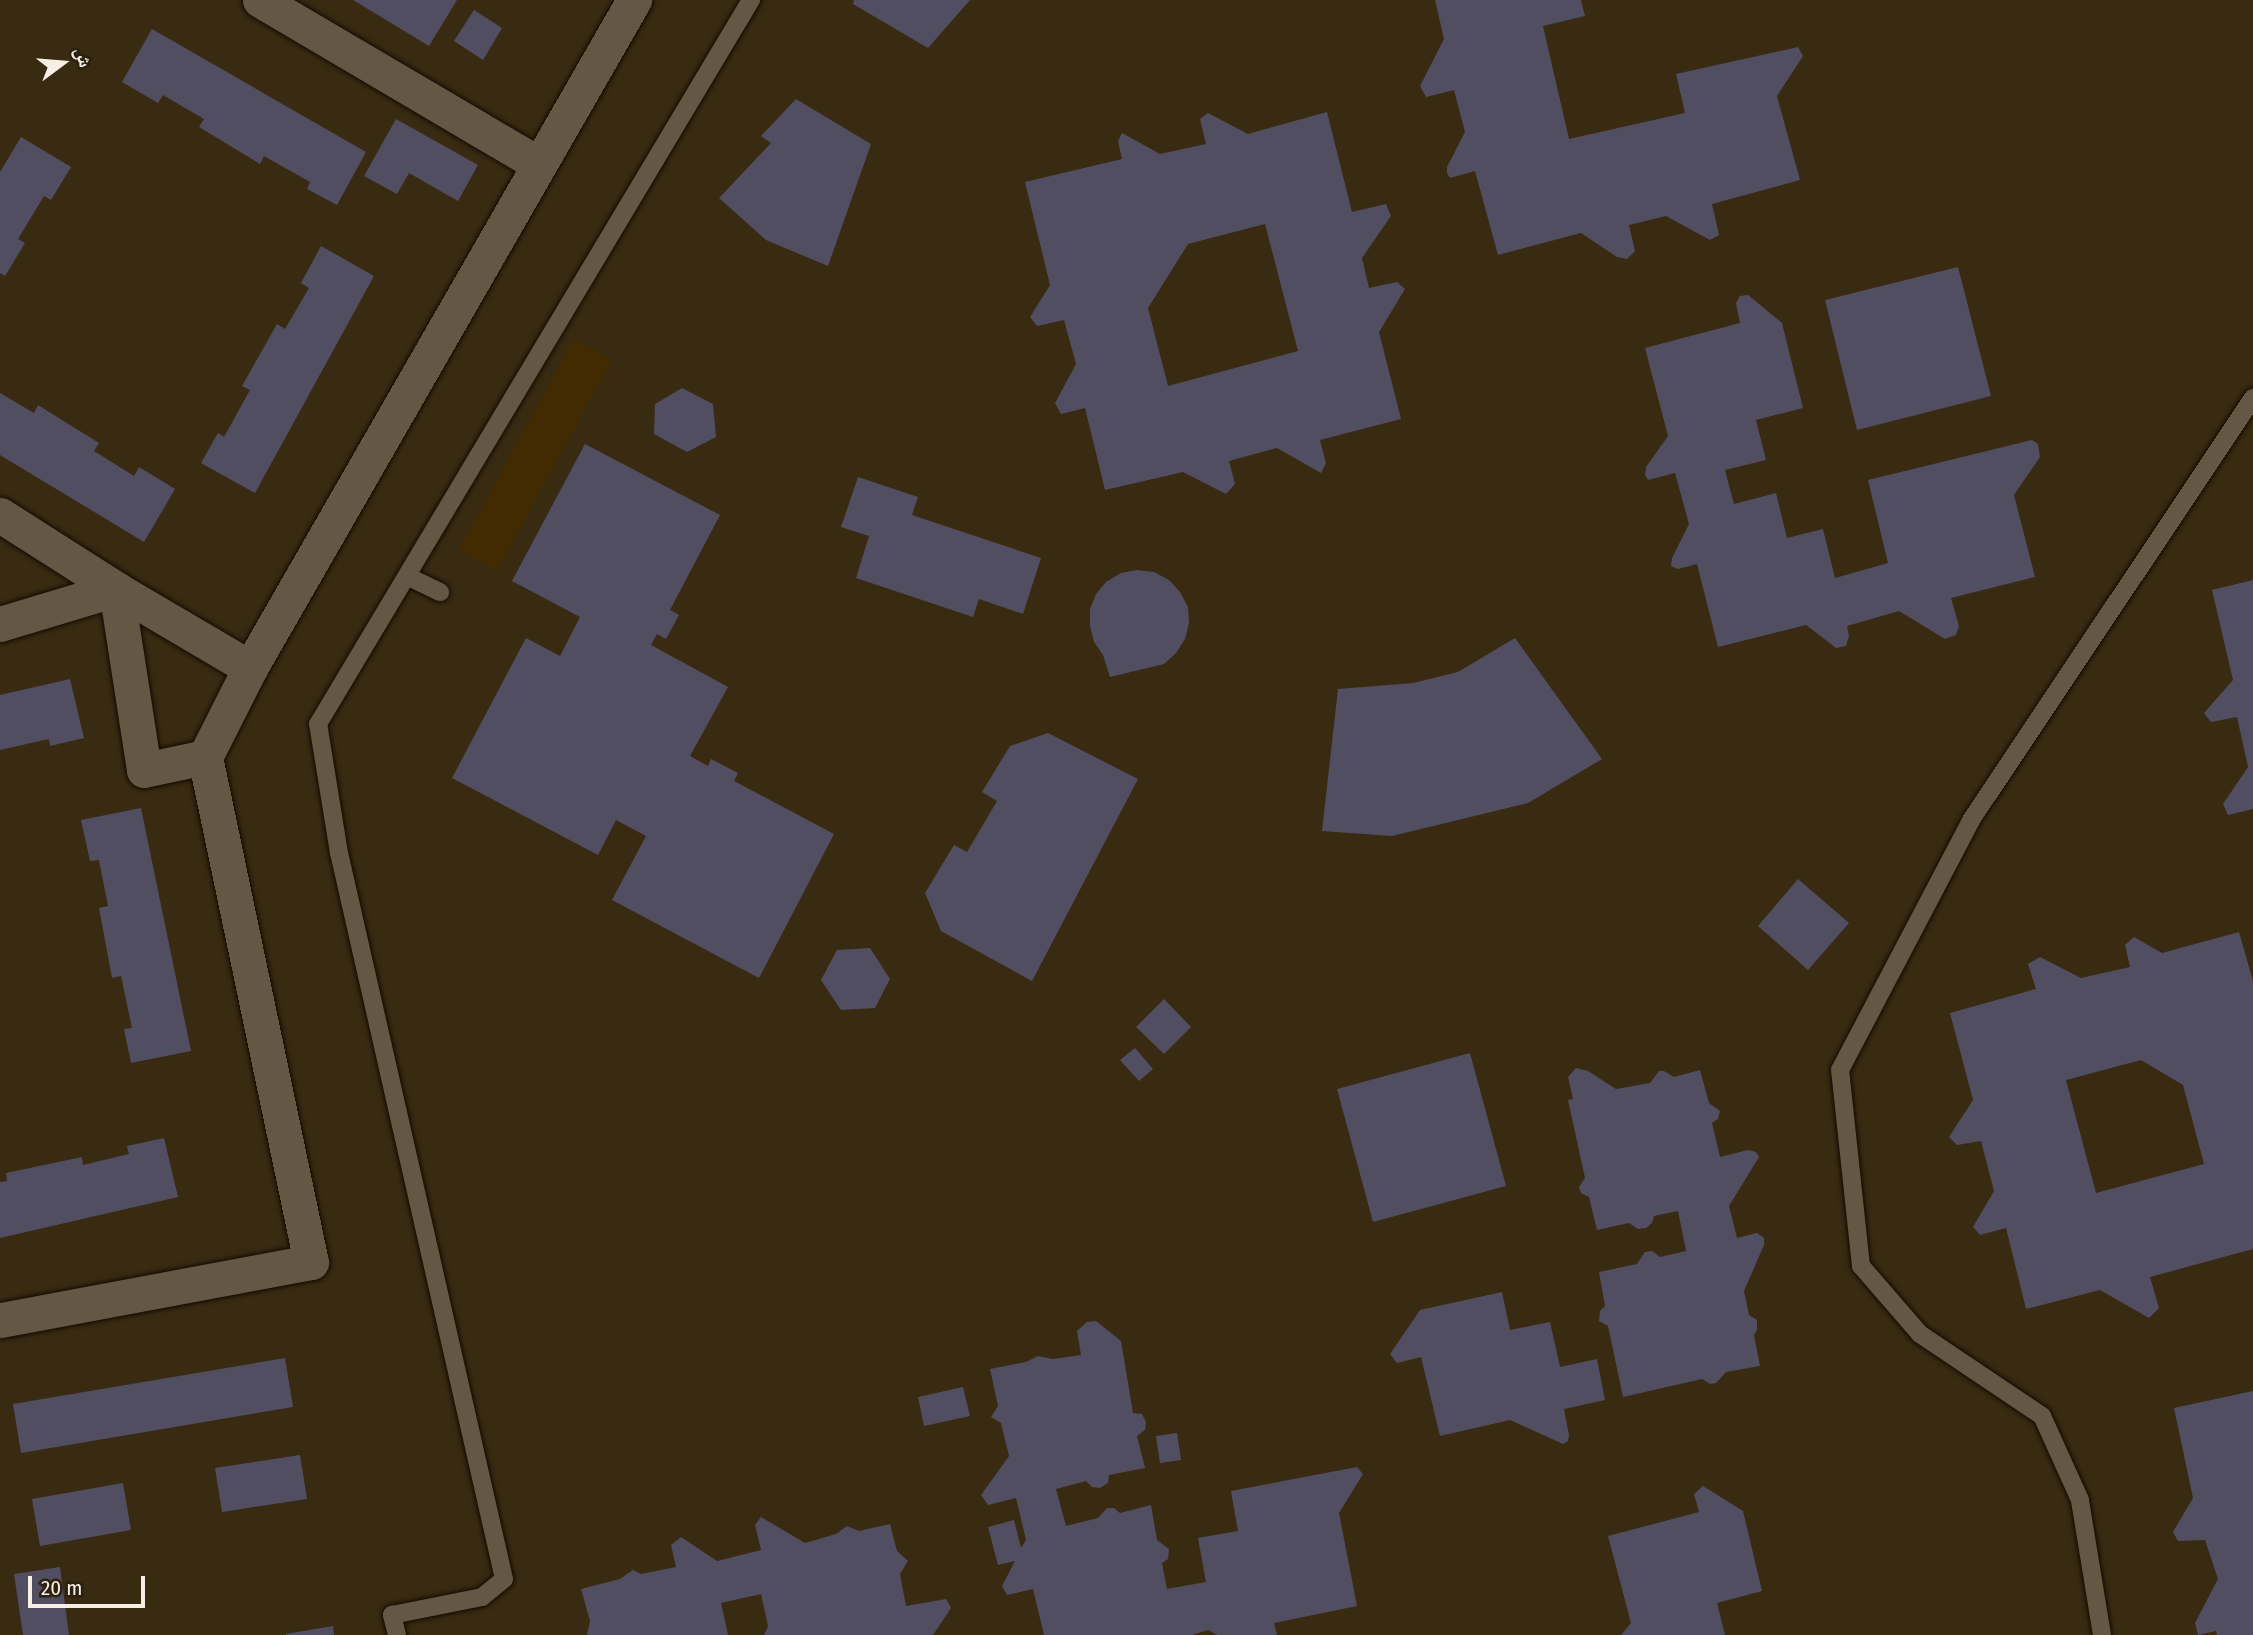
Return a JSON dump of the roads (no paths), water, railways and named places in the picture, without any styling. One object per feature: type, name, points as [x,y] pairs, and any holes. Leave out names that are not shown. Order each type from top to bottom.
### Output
[{"type":"street","points":[[260,0],[538,164]]},
{"type":"street","points":[[0,1320],[311,1262],[205,757],[250,668],[634,0]]},
{"type":"street","points":[[0,515],[116,589],[250,668]]},
{"type":"street","points":[[0,624],[116,589]]},
{"type":"street","points":[[116,589],[144,770],[205,757]]},
{"type":"lane","points":[[397,1635],[392,1615],[482,1597],[504,1579],[339,853],[318,724],[751,0]]},
{"type":"lane","points":[[2102,1635],[2080,1500],[2042,1416],[1920,1334],[1861,1266],[1840,1070],[1971,820],[2253,398]]},
{"type":"lane","points":[[407,576],[440,592]]}]
